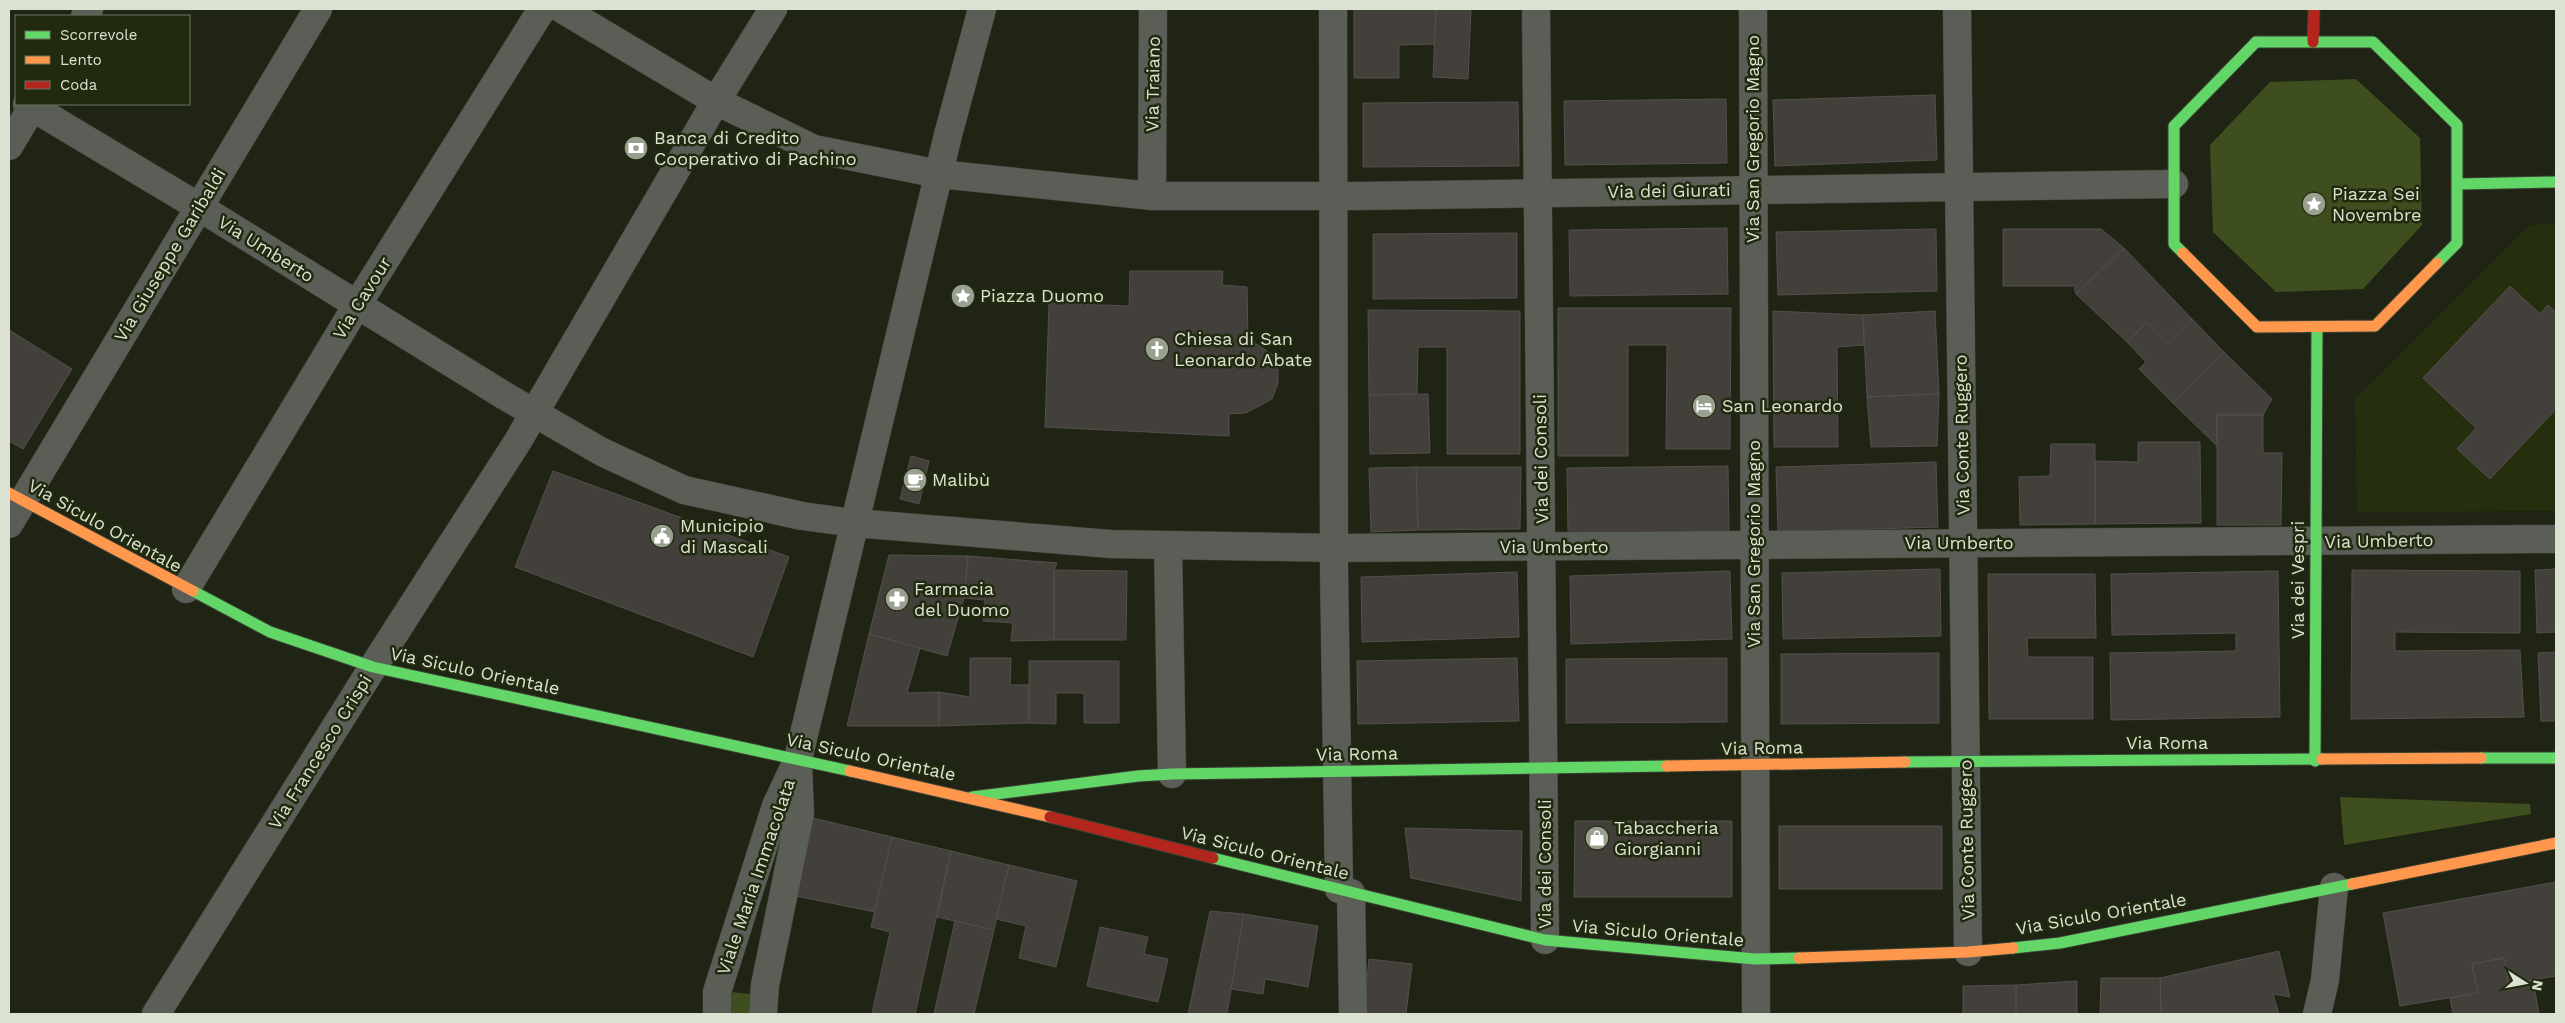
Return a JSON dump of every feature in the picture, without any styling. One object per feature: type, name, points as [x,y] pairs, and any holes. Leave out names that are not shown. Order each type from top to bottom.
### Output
[{"type":"street","name":"Via Giuseppe Garibaldi","points":[[9,524],[16,497],[199,207],[318,9]]},
{"type":"street","name":"Via Cavour","points":[[186,589],[357,305],[542,9]]},
{"type":"street","points":[[562,9],[705,94]]},
{"type":"street","name":"Via Francesco Crispi","points":[[156,1014],[373,667],[518,441],[705,94],[737,67],[773,9]]},
{"type":"street","points":[[798,759],[948,135],[982,9]]},
{"type":"street","name":"Via Traiano","points":[[1152,196],[1153,9]]},
{"type":"street","points":[[1333,9],[1335,156],[1347,196],[1334,560],[1337,772],[1353,1014]]},
{"type":"street","name":"Via dei Consoli","points":[[1536,9],[1545,768],[1545,940]]},
{"type":"street","name":"Via San Gregorio Magno","points":[[1753,9],[1756,1014]]},
{"type":"street","name":"Via Conte Ruggero","points":[[1957,9],[1968,952]]},
{"type":"street","points":[[2314,9],[2314,42]]},
{"type":"street","points":[[2256,42],[2314,42],[2373,42],[2457,125],[2457,242],[2375,326],[2258,327],[2174,244],[2174,126],[2256,42]]},
{"type":"street","name":"Via dei Giurati","points":[[705,94],[814,149],[939,174],[1152,196],[1347,196],[2174,184]]},
{"type":"street","points":[[9,146],[26,105]]},
{"type":"street","name":"Via Umberto","points":[[30,105],[505,396],[602,452],[684,490],[802,516],[854,523],[1111,544],[1168,545],[1334,560],[1362,548],[2556,539]]},
{"type":"street","points":[[2458,184],[2556,182]]},
{"type":"street","name":"Via dei Vespri","points":[[2315,761],[2317,327]]},
{"type":"street","name":"Via Siculo Orientale","points":[[16,497],[270,632],[373,667],[970,797],[1545,940],[1755,959],[1968,952],[2060,943],[2556,843]]},
{"type":"street","points":[[1168,545],[1172,774]]},
{"type":"street","name":"Via Roma","points":[[970,797],[1138,776],[1172,774],[1966,761],[2315,761],[2556,758]]},
{"type":"street","name":"Viale Maria Immacolata","points":[[716,1014],[716,992],[776,806],[798,759]]},
{"type":"street","name":"Viale Maria Immacolata","points":[[762,1014],[765,985],[800,814],[798,759]]},
{"type":"street","points":[[2317,1014],[2325,980],[2334,887]]},
{"type":"shaded area","points":[[2356,79],[2420,138],[2422,225],[2363,289],[2276,292],[2213,232],[2210,145],[2270,82]]},
{"type":"shaded area","points":[[2556,223],[2556,511],[2357,512],[2355,399],[2530,225]]},
{"type":"shaded area","points":[[2340,797],[2530,804],[2531,814],[2344,845]]},
{"type":"shaded area","points":[[730,992],[751,994],[749,1014],[730,1014]]},
{"type":"building","points":[[1354,9],[1436,9],[1435,44],[1399,45],[1399,78],[1354,78]]},
{"type":"building","points":[[1436,9],[1471,9],[1468,79],[1433,77]]},
{"type":"building","points":[[1935,95],[1937,160],[1775,166],[1773,100]]},
{"type":"building","points":[[1726,99],[1727,163],[1565,165],[1564,101]]},
{"type":"building","points":[[1518,102],[1519,166],[1363,167],[1363,103]]},
{"type":"building","points":[[1727,228],[1728,294],[1570,296],[1569,230]]},
{"type":"building","points":[[1936,229],[1937,291],[1778,295],[1776,232]]},
{"type":"building","points":[[2003,229],[2101,229],[2124,248],[2076,294],[2074,286],[2003,286]]},
{"type":"building","points":[[1517,233],[1517,298],[1373,299],[1373,234]]},
{"type":"building","points":[[2124,248],[2192,319],[2168,343],[2147,322],[2127,342],[2076,294]]},
{"type":"building","name":"Chiesa di San Leonardo Abate","points":[[1130,271],[1223,271],[1222,285],[1247,287],[1248,339],[1272,354],[1278,368],[1278,383],[1272,399],[1246,413],[1229,414],[1229,436],[1045,427],[1049,303],[1129,306]]},
{"type":"building","points":[[2510,286],[2540,314],[2548,305],[2556,312],[2556,409],[2490,479],[2457,449],[2476,428],[2423,378]]},
{"type":"building","points":[[1558,308],[1731,308],[1730,449],[1666,449],[1667,345],[1628,345],[1628,456],[1558,456]]},
{"type":"building","points":[[1368,310],[1520,311],[1520,454],[1447,454],[1447,347],[1418,347],[1417,394],[1369,395]]},
{"type":"building","points":[[1773,311],[1863,315],[1864,345],[1837,347],[1838,447],[1774,447]]},
{"type":"building","points":[[1935,311],[1939,394],[1867,397],[1863,315]]},
{"type":"building","points":[[2192,319],[2224,352],[2173,403],[2139,369],[2146,362],[2127,342],[2147,322],[2168,343]]},
{"type":"building","points":[[9,330],[72,369],[23,449],[9,441]]},
{"type":"building","points":[[2224,352],[2272,399],[2263,415],[2217,415],[2217,446],[2173,403]]},
{"type":"building","points":[[1428,394],[1430,453],[1370,454],[1369,395]]},
{"type":"building","points":[[1939,394],[1937,446],[1871,447],[1867,397]]},
{"type":"building","points":[[2217,415],[2263,415],[2263,453],[2282,453],[2281,525],[2217,525]]},
{"type":"building","points":[[2138,442],[2200,442],[2201,523],[2095,524],[2095,461],[2138,462]]},
{"type":"building","points":[[2051,444],[2095,444],[2095,524],[2020,525],[2019,477],[2050,476]]},
{"type":"building","name":"Malibù","points":[[911,456],[929,461],[919,504],[900,499]]},
{"type":"building","points":[[1936,462],[1938,527],[1778,532],[1776,467]]},
{"type":"building","points":[[1728,466],[1729,531],[1568,533],[1567,468]]},
{"type":"building","points":[[1416,467],[1521,467],[1520,529],[1418,530]]},
{"type":"building","points":[[1416,467],[1418,530],[1371,532],[1369,468]]},
{"type":"building","points":[[553,471],[789,557],[753,657],[515,567]]},
{"type":"building","points":[[889,555],[968,556],[964,598],[947,656],[869,634]]},
{"type":"building","points":[[968,556],[1057,563],[1054,570],[1054,640],[1011,641],[1013,623],[983,621],[985,600],[964,598]]},
{"type":"building","points":[[1940,569],[1941,636],[1783,639],[1782,573]]},
{"type":"building","points":[[2556,569],[2556,632],[2537,633],[2535,570]]},
{"type":"building","points":[[1054,570],[1127,571],[1126,640],[1054,640]]},
{"type":"building","points":[[2352,570],[2520,571],[2520,633],[2395,632],[2395,651],[2520,650],[2524,717],[2351,719]]},
{"type":"building","points":[[1730,571],[1732,639],[1571,644],[1570,576]]},
{"type":"building","points":[[2278,571],[2280,717],[2111,720],[2110,653],[2236,651],[2236,633],[2112,635],[2111,574]]},
{"type":"building","points":[[1517,572],[1519,637],[1362,642],[1361,577]]},
{"type":"building","points":[[1988,574],[2095,574],[2096,638],[2027,638],[2028,657],[2093,657],[2093,719],[1989,719]]},
{"type":"building","points":[[869,634],[920,648],[907,693],[939,692],[939,726],[847,726]]},
{"type":"building","points":[[2556,652],[2556,721],[2541,721],[2538,653]]},
{"type":"building","points":[[1939,653],[1939,723],[1781,724],[1781,654]]},
{"type":"building","points":[[970,658],[1011,658],[1010,685],[1029,685],[1029,723],[939,726],[939,692],[970,697]]},
{"type":"building","points":[[1517,658],[1519,721],[1358,724],[1357,661]]},
{"type":"building","points":[[1727,658],[1727,722],[1566,723],[1566,659]]},
{"type":"building","points":[[1029,661],[1119,661],[1119,723],[1084,723],[1084,693],[1056,693],[1056,724],[1029,723]]},
{"type":"building","points":[[813,818],[892,837],[875,912],[796,896]]},
{"type":"building","points":[[1575,821],[1732,821],[1732,897],[1574,897]]},
{"type":"building","points":[[1779,826],[1942,826],[1942,889],[1779,889]]},
{"type":"building","points":[[1405,828],[1522,831],[1521,901],[1411,878]]},
{"type":"building","points":[[892,837],[951,851],[915,1014],[872,1013],[890,932],[871,927]]},
{"type":"building","points":[[951,851],[1009,865],[994,930],[937,917]]},
{"type":"building","points":[[1009,865],[1077,881],[1056,967],[1019,958],[1026,926],[996,919]]},
{"type":"building","points":[[2556,882],[2556,976],[2508,984],[2504,958],[2472,964],[2478,993],[2400,1006],[2383,913]]},
{"type":"building","points":[[1210,911],[1244,914],[1227,1014],[1188,1014]]},
{"type":"building","points":[[1244,914],[1318,926],[1308,987],[1265,979],[1263,994],[1231,989]]},
{"type":"building","points":[[955,921],[994,930],[974,1014],[934,1014]]},
{"type":"building","points":[[1100,927],[1148,937],[1144,954],[1168,959],[1158,1002],[1087,986]]},
{"type":"building","points":[[2279,951],[2290,997],[2273,994],[2279,1014],[2161,1014],[2160,978]]},
{"type":"building","points":[[2504,958],[2508,984],[2533,980],[2539,1014],[2453,1014],[2450,998],[2478,993],[2472,964]]},
{"type":"building","points":[[1369,959],[1412,964],[1406,1014],[1363,1014]]},
{"type":"building","points":[[2101,978],[2160,978],[2161,1014],[2100,1014]]},
{"type":"building","points":[[2077,981],[2077,1014],[2016,1014],[2016,985]]},
{"type":"building","points":[[2016,985],[2016,1014],[1963,1014],[1963,986]]},
{"type":"traffic: fast","points":[[2256,42],[2373,42],[2457,125],[2457,243],[2437,263]]},
{"type":"traffic: fast","points":[[2183,253],[2174,244],[2174,126],[2256,42]]},
{"type":"traffic: fast","points":[[2458,184],[2556,182]]},
{"type":"traffic: fast","points":[[2315,761],[2317,327]]},
{"type":"traffic: fast","points":[[193,591],[270,632],[373,667],[850,771]]},
{"type":"traffic: fast","points":[[2481,758],[2556,758]]},
{"type":"traffic: fast","points":[[1905,762],[2322,759]]},
{"type":"traffic: fast","points":[[972,797],[1138,776],[1172,774],[1667,766]]},
{"type":"traffic: fast","points":[[1213,858],[1545,940],[1755,959],[1799,958]]},
{"type":"traffic: fast","points":[[2013,948],[2060,943],[2352,884]]},
{"type":"traffic: slow","points":[[2183,253],[2257,327],[2375,326],[2437,263]]},
{"type":"traffic: slow","points":[[9,493],[193,591]]},
{"type":"traffic: slow","points":[[2322,759],[2481,758]]},
{"type":"traffic: slow","points":[[1667,766],[1905,762]]},
{"type":"traffic: slow","points":[[850,771],[1050,817]]},
{"type":"traffic: slow","points":[[2352,884],[2556,843]]},
{"type":"traffic: slow","points":[[1799,958],[1968,952],[2013,948]]},
{"type":"traffic: jam","points":[[2313,42],[2314,9]]},
{"type":"traffic: jam","points":[[1050,817],[1213,858]]},
{"type":"place","name":"Banca di Credito Cooperativo di Pachino","points":[[636,148]]},
{"type":"place","name":"Piazza Sei Novembre","points":[[2314,204]]},
{"type":"place","name":"Piazza Duomo","points":[[963,296]]},
{"type":"place","name":"Chiesa di San Leonardo Abate","points":[[1157,349]]},
{"type":"place","name":"San Leonardo","points":[[1704,406]]},
{"type":"place","name":"Malibù","points":[[915,480]]},
{"type":"place","name":"Municipio di Mascali","points":[[662,536]]},
{"type":"place","name":"Farmacia del Duomo","points":[[897,599]]},
{"type":"place","name":"Tabaccheria Giorgianni","points":[[1597,838]]}]
